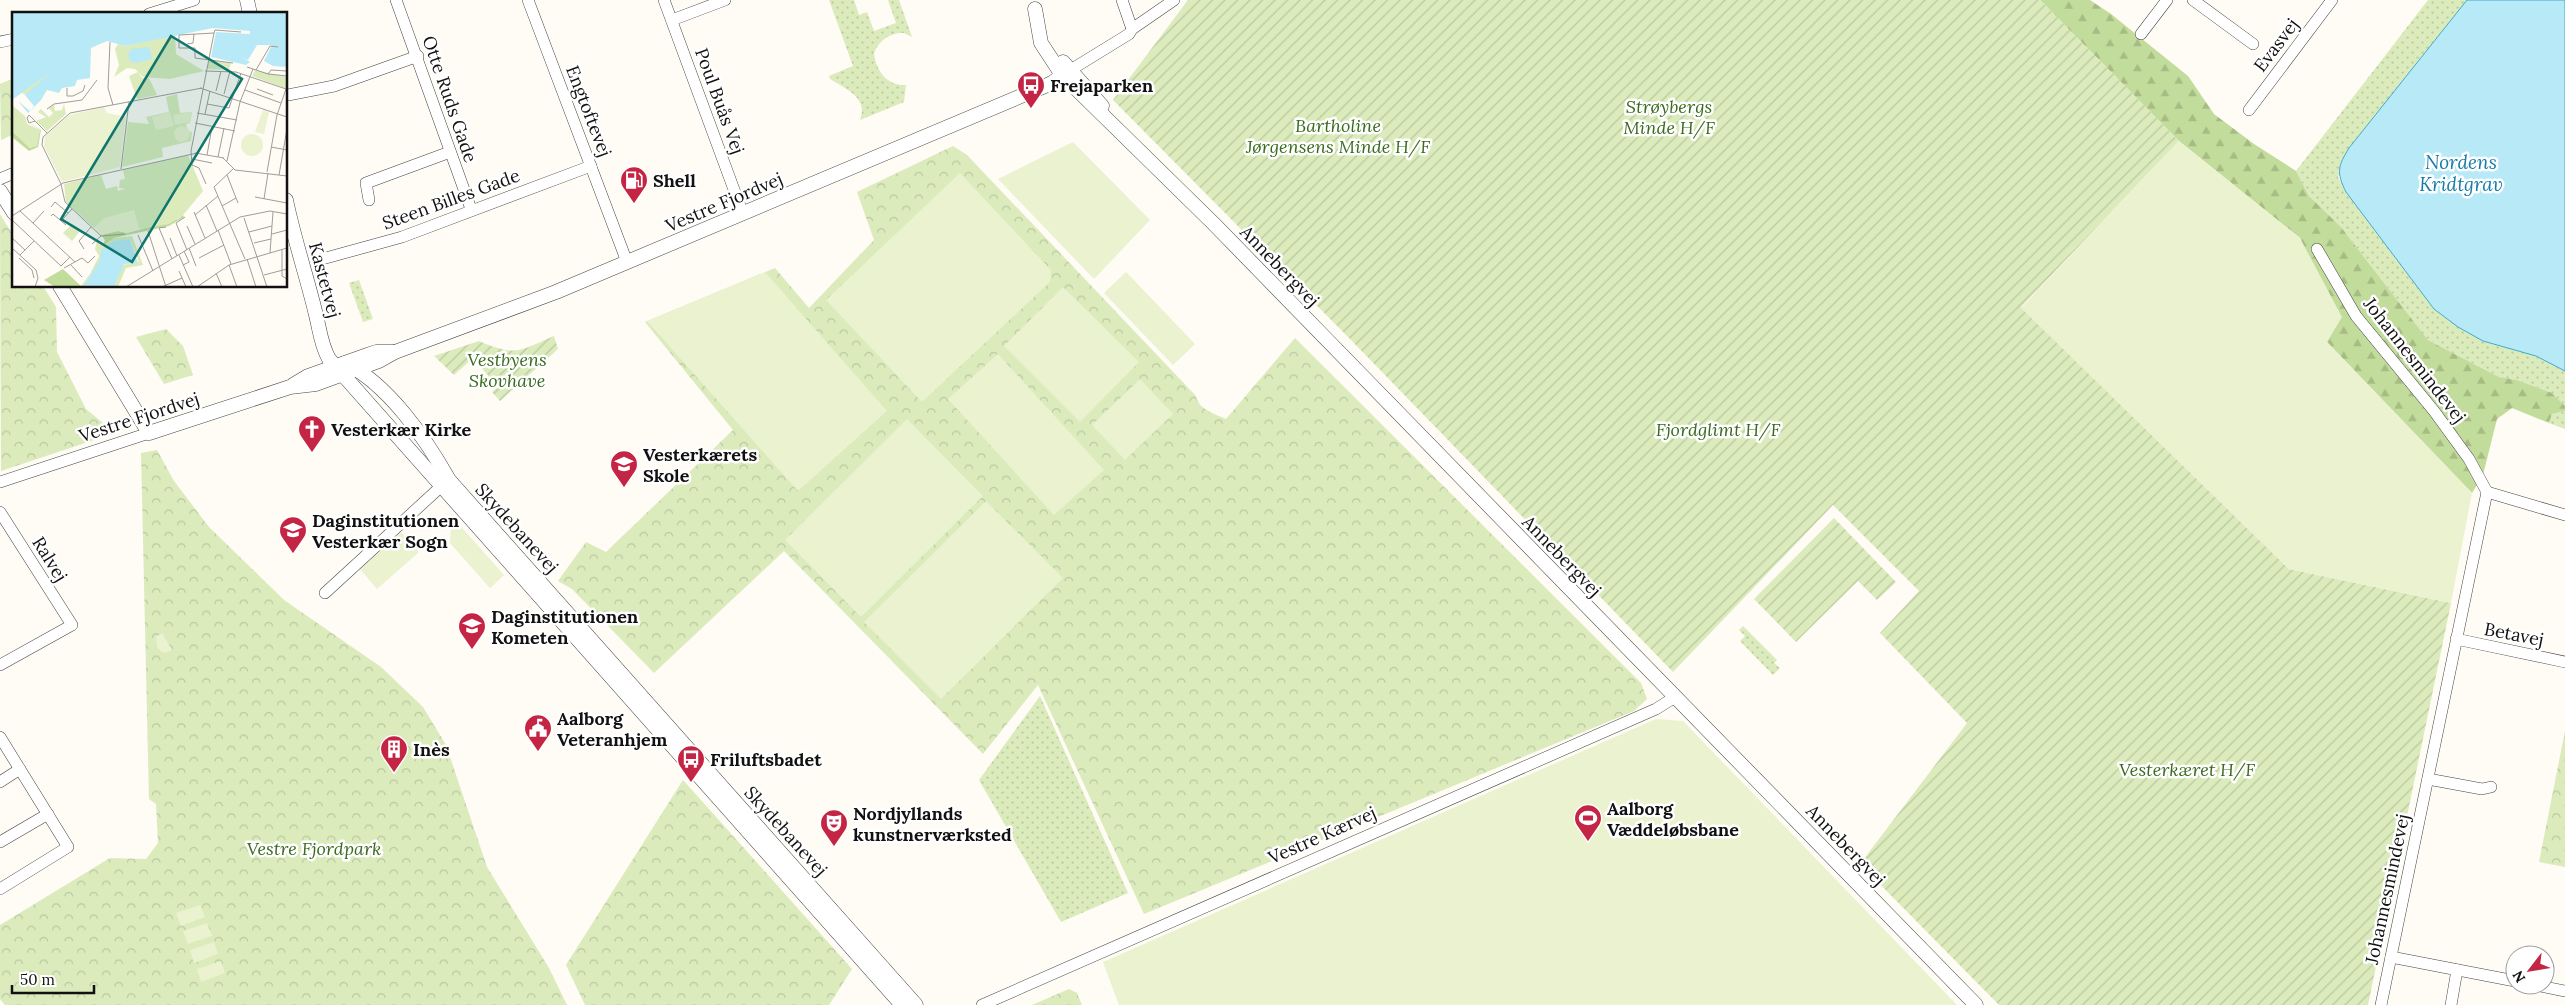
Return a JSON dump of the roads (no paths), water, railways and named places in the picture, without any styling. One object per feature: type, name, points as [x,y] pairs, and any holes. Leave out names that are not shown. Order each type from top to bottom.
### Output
[{"type":"street","points":[[155,12],[194,0]]},
{"type":"street","name":"Otte Ruds Gade","points":[[396,0],[418,56],[471,209]]},
{"type":"street","name":"Engtoftevej","points":[[528,0],[627,262]]},
{"type":"street","name":"Poul Buås Vej","points":[[664,0],[742,214]]},
{"type":"street","points":[[672,20],[725,0]]},
{"type":"street","points":[[1122,0],[1132,29]]},
{"type":"street","points":[[1066,72],[1129,34],[1132,29],[1174,0]]},
{"type":"street","points":[[2141,34],[2167,0]]},
{"type":"street","points":[[2194,0],[2252,44]]},
{"type":"street","name":"Evasvej","points":[[2249,110],[2332,0]]},
{"type":"street","name":"Annebergvej","points":[[1033,5],[1048,39],[1066,72],[1087,87],[1122,132],[1976,1005]]},
{"type":"street","points":[[288,95],[334,86],[418,56]]},
{"type":"street","name":"Vestre Fjordvej","points":[[0,482],[290,387],[308,376],[379,361],[395,352],[480,322],[742,214],[1027,94],[1052,83],[1066,72]]},
{"type":"street","points":[[369,200],[366,184],[450,152]]},
{"type":"street","name":"Steen Billes Gade","points":[[322,259],[402,237],[471,209],[591,166]]},
{"type":"street","points":[[0,179],[12,173]]},
{"type":"street","points":[[0,191],[12,210]]},
{"type":"street","name":"Kastetvej","points":[[288,211],[321,341],[345,368]]},
{"type":"street","name":"Johannesmindevej","points":[[2317,250],[2356,316],[2434,410],[2469,459],[2487,492],[2381,1005]]},
{"type":"street","points":[[61,288],[149,433]]},
{"type":"street","name":"Skydebanevej","points":[[345,368],[375,384],[425,440],[445,483],[916,1005]]},
{"type":"street","name":"Skydebanevej","points":[[345,368],[902,1005]]},
{"type":"street","points":[[325,593],[445,483]]},
{"type":"street","points":[[2487,492],[2565,515]]},
{"type":"street","name":"Ralvej","points":[[0,512],[72,625],[0,665]]},
{"type":"street","name":"Betavej","points":[[2456,639],[2565,662]]},
{"type":"street","name":"Vestre Kærvej","points":[[982,1005],[1656,708],[1675,697]]},
{"type":"street","points":[[0,737],[68,847],[0,889]]},
{"type":"street","points":[[0,782],[20,769]]},
{"type":"street","points":[[2428,779],[2482,789],[2491,787]]},
{"type":"street","points":[[0,842],[48,814]]},
{"type":"street","points":[[2391,957],[2505,979]]},
{"type":"street","points":[[2450,1005],[2458,970]]},
{"type":"water","name":"Nordens Kridtgrav","points":[[2467,0],[2565,0],[2565,371],[2536,356],[2483,341],[2458,327],[2434,309],[2346,192],[2341,179],[2340,169],[2342,160],[2349,148]]},
{"type":"place","name":"Frejaparken","points":[[1031,109]]},
{"type":"place","name":"Shell","points":[[634,204]]},
{"type":"place","name":"Vesterkær Kirke","points":[[312,453]]},
{"type":"place","name":"Vesterkærets Skole","points":[[624,488]]},
{"type":"place","name":"Daginstitutionen Vesterkær Sogn","points":[[293,554]]},
{"type":"place","name":"Daginstitutionen Kometen","points":[[472,650]]},
{"type":"place","name":"Aalborg Veteranhjem","points":[[538,752]]},
{"type":"place","name":"Inès","points":[[394,773]]},
{"type":"place","name":"Friluftsbadet","points":[[691,783]]},
{"type":"place","name":"Aalborg Væddeløbsbane","points":[[1588,842]]},
{"type":"place","name":"Nordjyllands kunstnerværksted","points":[[834,847]]},
{"type":"park label","name":"Strøybergs Minde H/F","points":[[1669,116]]},
{"type":"park label","name":"Bartholine Jørgensens Minde H/F","points":[[1338,135]]},
{"type":"park label","name":"Vestbyens Skovhave","points":[[507,369]]},
{"type":"park label","name":"Fjordglimt H/F","points":[[1718,429]]},
{"type":"park label","name":"Vesterkæret H/F","points":[[2187,769]]},
{"type":"park label","name":"Vestre Fjordpark","points":[[314,848]]}]
